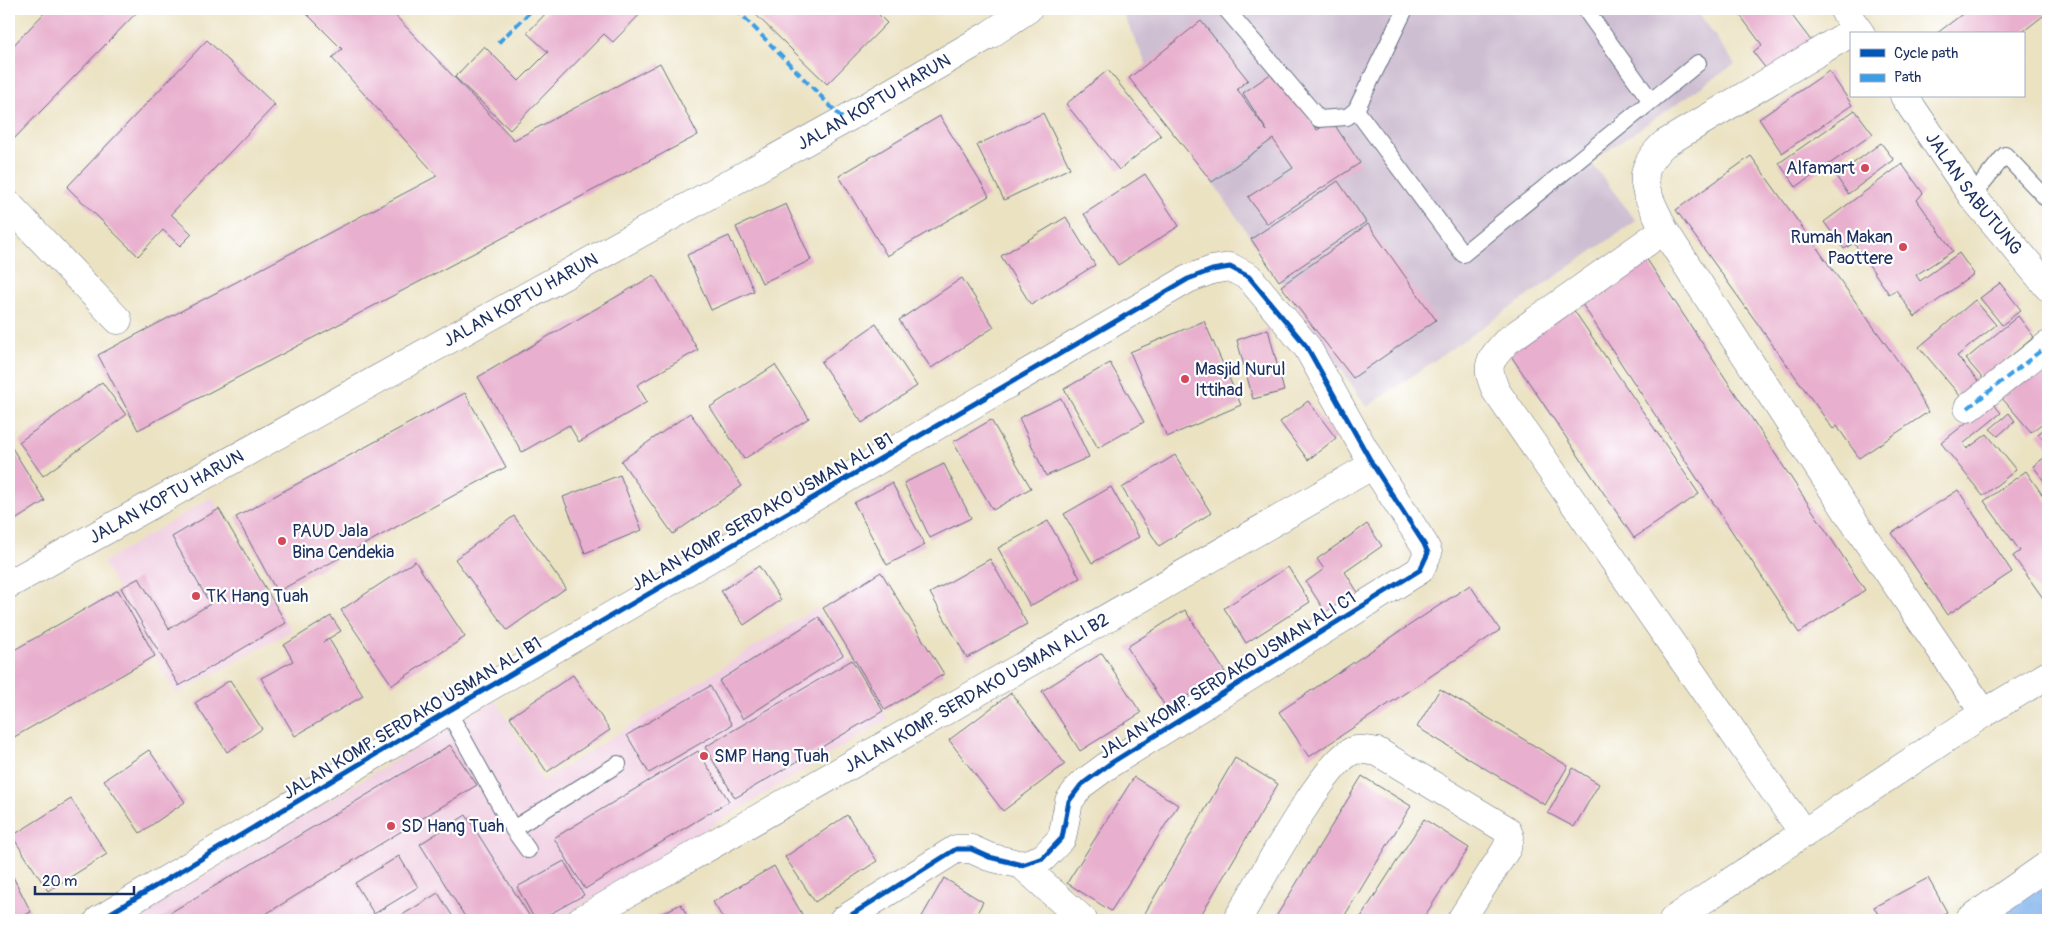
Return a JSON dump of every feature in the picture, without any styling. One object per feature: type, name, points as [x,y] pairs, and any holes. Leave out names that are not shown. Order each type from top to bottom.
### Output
[{"type":"street","name":"JALAN KOPTU HARUN","points":[[9,584],[844,120],[989,35],[1028,9]]},
{"type":"street","points":[[1853,24],[1664,144],[1651,156],[1644,171],[1644,183],[1664,230],[1850,516],[1984,713]]},
{"type":"street","name":"JALAN SABUTUNG","points":[[1905,98],[1972,196],[2048,287]]},
{"type":"street","points":[[9,205],[118,320]]},
{"type":"street","points":[[1664,230],[1506,341],[1491,362],[1488,373],[1496,391],[1804,834]]},
{"type":"street","name":"JALAN KOMP. SERDAKO USMAN ALI B1","points":[[99,920],[448,711],[1188,278],[1212,270],[1230,267],[1249,277],[1307,347],[1373,465]]},
{"type":"street","points":[[1968,408],[2048,345]]},
{"type":"street","name":"JALAN KOMP. SERDAKO USMAN ALI C1","points":[[1022,865],[1043,858],[1062,838],[1069,801],[1081,785],[1111,762],[1420,570],[1428,553],[1424,544],[1373,465]]},
{"type":"street","name":"JALAN KOMP. SERDAKO USMAN ALI B2","points":[[581,920],[1373,465]]},
{"type":"street","points":[[1673,920],[1984,713],[2048,675]]},
{"type":"street","points":[[1238,920],[1316,790],[1338,761],[1353,750],[1378,752],[1507,830],[1510,837],[1507,848],[1461,920]]},
{"type":"street","points":[[843,920],[956,849],[971,848],[989,857],[1022,865],[1084,920]]},
{"type":"street","points":[[1969,920],[2048,865]]},
{"type":"lane","points":[[1226,9],[1319,119],[1342,118],[1356,110],[1405,9]]},
{"type":"lane","points":[[1585,9],[1651,101]]},
{"type":"lane","points":[[1356,110],[1464,254],[1698,63]]},
{"type":"lane","points":[[1972,196],[2005,155],[2048,200]]},
{"type":"lane","points":[[448,711],[513,829],[528,850]]},
{"type":"lane","points":[[513,829],[618,764]]},
{"type":"shaded area","points":[[1121,9],[1696,9],[1735,64],[1591,162],[1636,221],[1367,407],[1175,127]]},
{"type":"shaded area","name":"TK Hang Tuah","points":[[212,497],[292,631],[176,694],[103,562]]},
{"type":"shaded area","points":[[816,608],[888,719],[557,920],[132,920],[496,701],[543,781]]},
{"type":"water","points":[[2048,878],[2048,920],[1981,920]]},
{"type":"building","points":[[48,9],[140,9],[9,144],[9,50]]},
{"type":"building","points":[[302,9],[389,9],[514,140],[660,63],[698,135],[138,430],[98,355],[437,176],[332,58],[342,49]]},
{"type":"building","points":[[550,9],[560,9],[565,14],[568,9],[645,9],[613,42],[604,34],[510,130],[455,77],[484,46],[519,81],[548,52],[527,33]]},
{"type":"building","points":[[750,9],[873,9],[887,23],[827,84]]},
{"type":"building","points":[[1749,9],[1787,9],[1812,42],[1770,74],[1753,52],[1762,45],[1740,15]]},
{"type":"building","points":[[1969,9],[2048,9],[2048,12],[2023,32],[1939,32]]},
{"type":"building","points":[[1201,21],[1248,80],[1237,89],[1267,131],[1243,93],[1275,71],[1317,130],[1332,121],[1360,163],[1267,224],[1248,197],[1293,168],[1273,139],[1212,182],[1129,78]]},
{"type":"building","points":[[207,40],[275,105],[171,214],[192,234],[180,246],[163,230],[138,256],[67,187]]},
{"type":"building","points":[[1108,70],[1161,136],[1119,170],[1066,104]]},
{"type":"building","points":[[1829,71],[1852,105],[1782,153],[1759,119]]},
{"type":"building","points":[[1855,110],[1873,134],[1796,187],[1779,163]]},
{"type":"building","points":[[1043,113],[1070,168],[1004,200],[977,145]]},
{"type":"building","points":[[940,116],[989,196],[887,256],[839,176]]},
{"type":"building","name":"Alfamart","points":[[1881,143],[1894,160],[1848,194],[1836,176]]},
{"type":"building","points":[[1751,156],[1908,375],[1928,412],[1859,458],[1837,426],[1833,429],[1676,210]]},
{"type":"building","points":[[1902,164],[1923,193],[1917,200],[1953,251],[1916,275],[1920,281],[1959,253],[1974,274],[1915,317],[1896,290],[1889,294],[1854,243],[1844,249],[1824,222]]},
{"type":"building","points":[[1145,174],[1179,226],[1118,265],[1084,214]]},
{"type":"building","points":[[1338,181],[1366,222],[1279,281],[1251,239]]},
{"type":"building","points":[[786,204],[811,260],[762,283],[736,227]]},
{"type":"building","points":[[1066,217],[1095,265],[1031,305],[1001,256]]},
{"type":"building","points":[[1368,224],[1436,320],[1353,378],[1281,286]]},
{"type":"building","points":[[729,236],[754,291],[711,310],[687,255]]},
{"type":"building","points":[[1646,258],[1865,590],[1799,633],[1580,301]]},
{"type":"building","points":[[654,275],[698,350],[637,385],[647,402],[579,442],[569,425],[522,452],[478,377]]},
{"type":"building","points":[[962,278],[994,327],[931,368],[899,320]]},
{"type":"building","points":[[2000,283],[2021,310],[2002,325],[1980,298]]},
{"type":"building","points":[[1975,300],[1996,325],[1957,356],[1979,382],[1961,397],[1919,347]]},
{"type":"building","points":[[1571,306],[1699,494],[1634,538],[1507,350]]},
{"type":"building","points":[[2018,316],[2034,337],[1983,379],[1966,359]]},
{"type":"building","name":"Masjid Nurul Ittihad","points":[[1204,321],[1241,405],[1167,437],[1130,352]]},
{"type":"building","points":[[876,324],[917,386],[862,423],[821,362]]},
{"type":"building","points":[[1268,329],[1284,391],[1253,399],[1237,340]]},
{"type":"building","points":[[2048,358],[2048,419],[2031,432],[2001,397]]},
{"type":"building","points":[[1110,363],[1144,422],[1098,448],[1064,389]]},
{"type":"building","points":[[775,365],[809,418],[744,459],[710,407]]},
{"type":"building","points":[[102,382],[126,415],[43,476],[19,442]]},
{"type":"building","points":[[465,393],[506,467],[277,592],[236,517]]},
{"type":"building","points":[[1061,398],[1089,457],[1046,476],[1019,418]]},
{"type":"building","points":[[1308,401],[1336,438],[1308,460],[1280,422]]},
{"type":"building","points":[[1992,402],[2001,413],[1963,444],[1967,449],[1987,434],[2016,470],[1983,496],[1941,443]]},
{"type":"building","points":[[690,413],[742,486],[673,534],[621,461]]},
{"type":"building","points":[[2009,413],[2015,421],[1998,436],[1990,429]]},
{"type":"building","points":[[991,420],[1031,488],[993,510],[953,442]]},
{"type":"building","points":[[2048,426],[2048,446],[2038,434]]},
{"type":"building","points":[[9,443],[45,501],[9,524]]},
{"type":"building","points":[[1175,455],[1211,513],[1159,546],[1122,488]]},
{"type":"building","points":[[2048,455],[2048,486],[2033,466]]},
{"type":"building","points":[[944,464],[971,518],[930,538],[904,483]]},
{"type":"building","points":[[2026,471],[2048,503],[2048,605],[2013,556],[2020,551],[1984,501]]},
{"type":"building","points":[[620,475],[642,530],[585,553],[563,497]]},
{"type":"building","points":[[892,483],[925,545],[887,565],[854,503]]},
{"type":"building","points":[[1111,487],[1139,537],[1092,563],[1064,514]]},
{"type":"building","points":[[1958,490],[2012,572],[1947,615],[1892,533]]},
{"type":"building","name":"TK Hang Tuah","points":[[219,509],[286,623],[179,686],[121,588],[139,578],[169,629],[210,604],[172,537]]},
{"type":"building","points":[[514,516],[566,588],[507,630],[455,559]]},
{"type":"building","points":[[1048,521],[1080,578],[1030,606],[998,548]]},
{"type":"building","points":[[1367,524],[1382,546],[1345,572],[1359,594],[1328,616],[1306,582],[1324,569],[1317,559]]},
{"type":"building","points":[[990,559],[1027,624],[967,658],[930,593]]},
{"type":"building","points":[[415,561],[465,637],[392,685],[341,610]]},
{"type":"building","points":[[759,566],[781,600],[744,625],[721,591]]},
{"type":"building","points":[[1288,567],[1310,602],[1246,643],[1224,608]]},
{"type":"building","points":[[881,572],[944,674],[885,710],[823,608]]},
{"type":"building","points":[[1470,585],[1500,630],[1309,757],[1279,712]]},
{"type":"building","points":[[118,590],[155,656],[9,740],[9,653]]},
{"type":"building","points":[[1185,610],[1225,672],[1167,709],[1127,647]]},
{"type":"building","points":[[331,616],[341,631],[323,642],[329,639],[363,696],[295,736],[261,678],[293,661],[284,645]]},
{"type":"building","points":[[819,617],[843,655],[743,719],[719,681]]},
{"type":"building","points":[[1102,653],[1141,713],[1080,751],[1042,691]]},
{"type":"building","points":[[852,660],[883,711],[735,798],[705,747]]},
{"type":"building","points":[[573,675],[610,730],[547,772],[510,717]]},
{"type":"building","points":[[230,680],[262,729],[227,752],[195,703]]},
{"type":"building","points":[[710,686],[732,725],[649,773],[627,735]]},
{"type":"building","points":[[1440,689],[1568,766],[1545,805],[1417,727]]},
{"type":"building","points":[[1011,693],[1065,764],[1003,811],[949,740]]},
{"type":"building","points":[[450,745],[477,785],[256,920],[158,920]]},
{"type":"building","points":[[149,750],[185,802],[140,833],[104,780]]},
{"type":"building","points":[[698,751],[729,801],[585,889],[554,838]]},
{"type":"building","points":[[1235,758],[1278,784],[1198,920],[1141,920]]},
{"type":"building","points":[[1573,768],[1599,784],[1574,827],[1548,813]]},
{"type":"building","points":[[1362,776],[1411,806],[1342,920],[1274,920]]},
{"type":"building","points":[[1134,777],[1178,805],[1111,911],[1067,883]]},
{"type":"building","points":[[71,799],[107,854],[48,891],[12,836]]},
{"type":"building","points":[[466,815],[532,920],[467,920],[420,844]]},
{"type":"building","points":[[847,815],[877,861],[815,902],[785,857]]},
{"type":"building","points":[[1424,819],[1469,848],[1422,920],[1359,920]]},
{"type":"building","points":[[399,856],[418,887],[374,914],[355,883]]},
{"type":"building","points":[[564,861],[584,895],[539,920],[535,920],[517,887]]},
{"type":"building","points":[[774,866],[802,914],[791,920],[724,920],[713,902]]},
{"type":"building","points":[[9,869],[31,912],[15,920],[9,920]]},
{"type":"building","points":[[944,878],[983,902],[973,920],[920,920]]},
{"type":"building","points":[[1928,878],[1947,912],[1932,920],[1881,920],[1874,907]]},
{"type":"building","points":[[438,893],[455,920],[394,920]]},
{"type":"building","points":[[681,904],[689,920],[648,920]]},
{"type":"marked path","points":[[498,43],[533,9]]},
{"type":"marked path","points":[[736,9],[844,120]]},
{"type":"marked path","points":[[1968,408],[2048,345]]},
{"type":"cycle path","points":[[99,920],[448,711],[1188,279],[1212,270],[1230,267],[1249,277],[1307,347],[1373,465],[1424,544],[1428,553],[1420,570],[1111,763],[1081,785],[1069,801],[1062,838],[1043,858],[1022,865],[989,857],[971,849],[956,849],[843,920]]},
{"type":"place","name":"Alfamart","points":[[1865,168]]},
{"type":"place","name":"Rumah Makan Paottere","points":[[1903,247]]},
{"type":"place","name":"Masjid Nurul Ittihad","points":[[1185,379]]},
{"type":"place","name":"PAUD Jala Bina Cendekia","points":[[282,541]]},
{"type":"place","name":"TK Hang Tuah","points":[[196,596]]},
{"type":"place","name":"SMP Hang Tuah","points":[[704,756]]},
{"type":"place","name":"SD Hang Tuah","points":[[391,826]]}]
